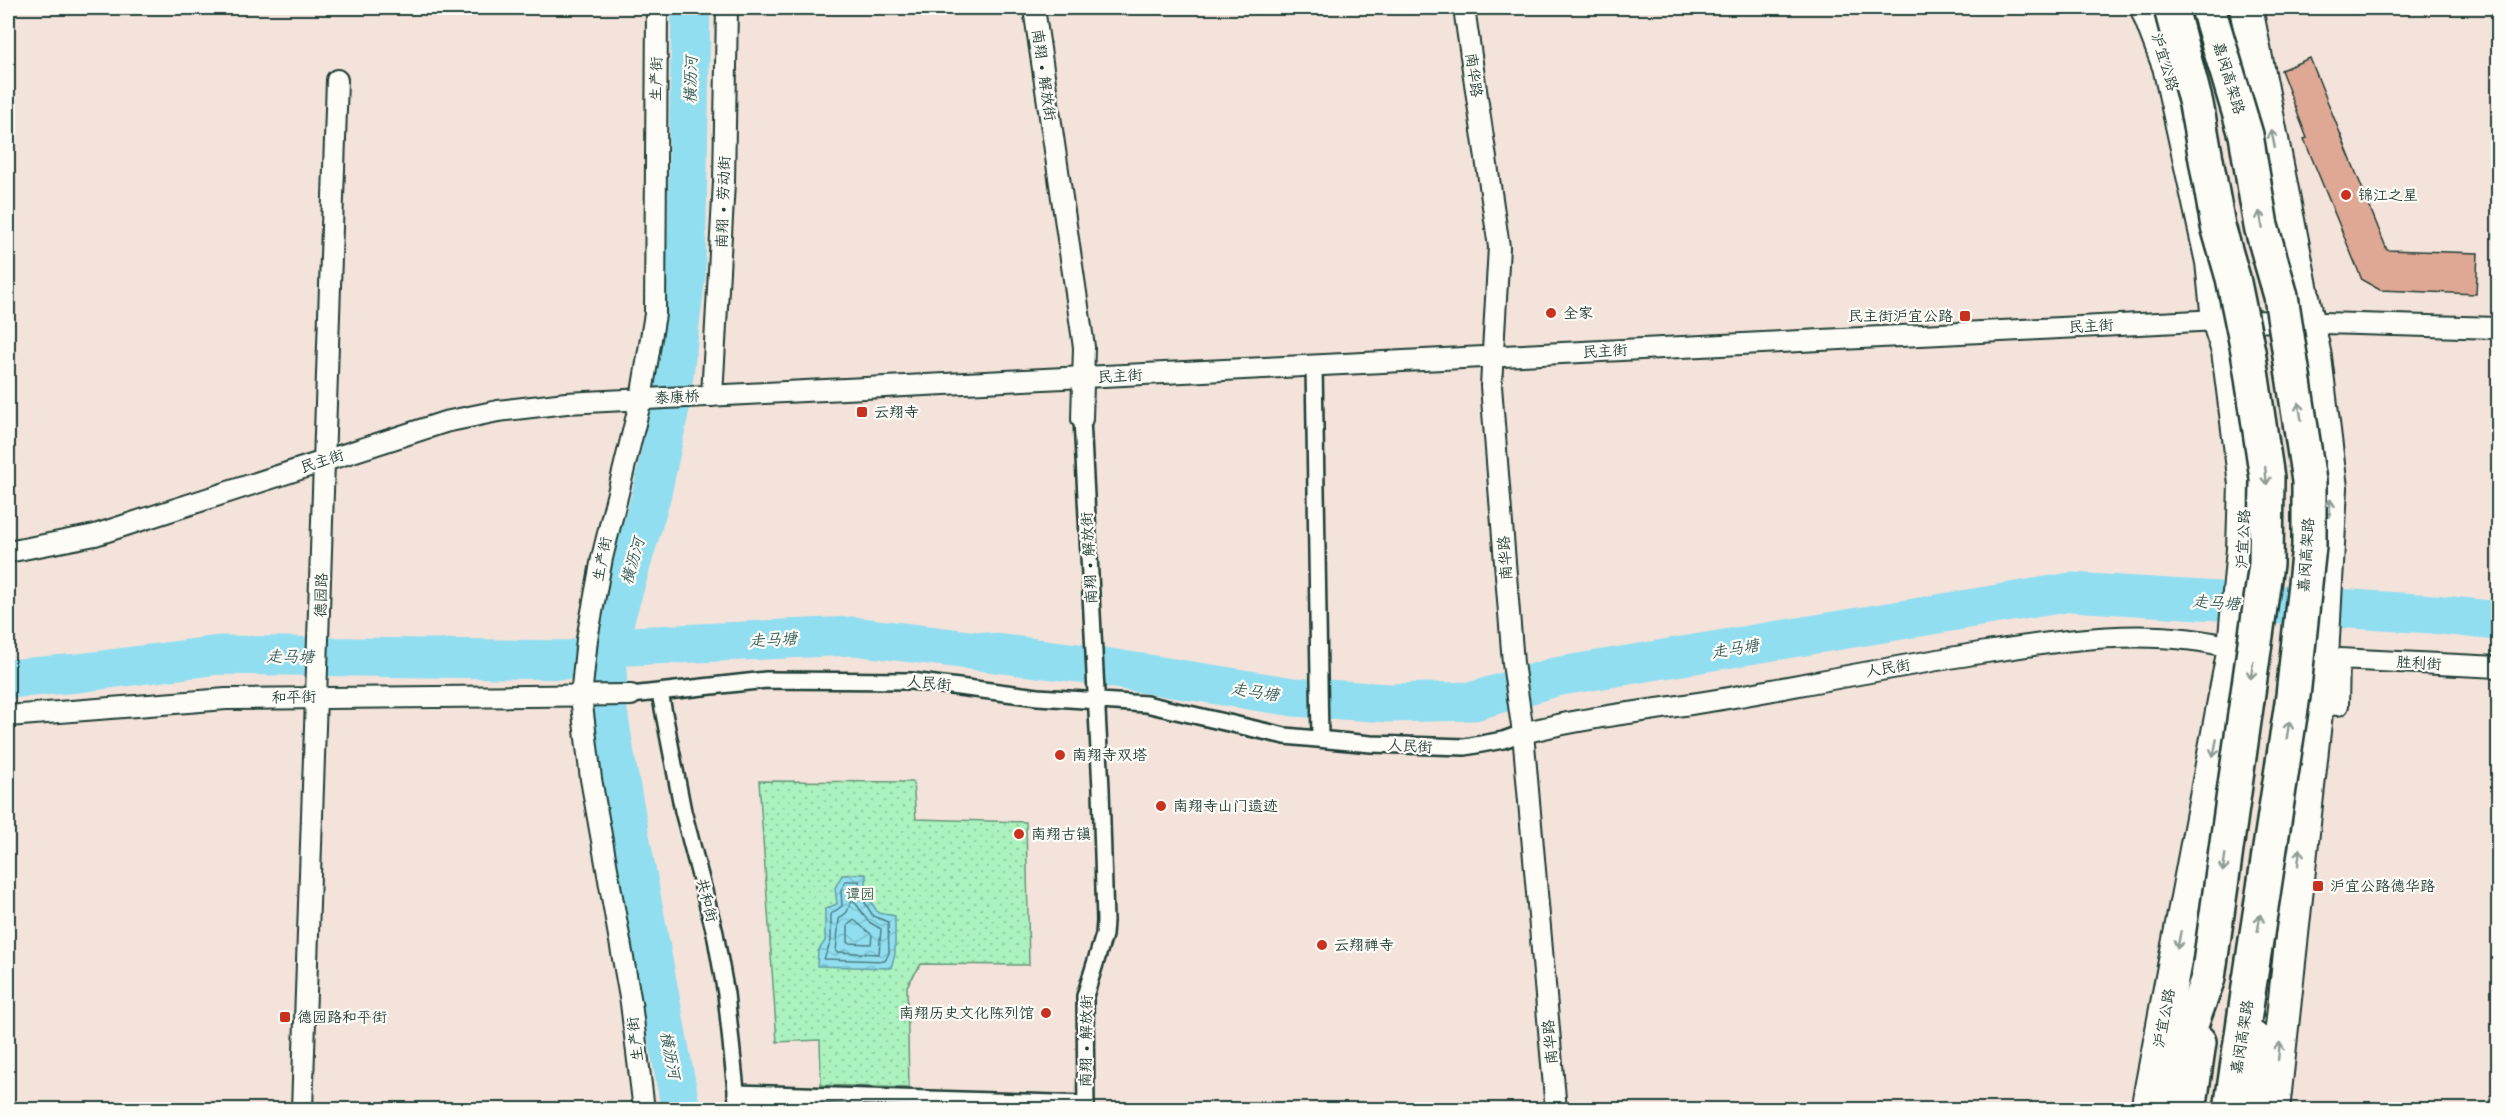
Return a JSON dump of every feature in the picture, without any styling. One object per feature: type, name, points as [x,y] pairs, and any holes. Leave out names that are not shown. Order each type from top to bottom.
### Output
[{"type":"highway","points":[[2171,8],[2196,104],[2218,226],[2233,278],[2248,351],[2266,478],[2266,564],[2189,1110]]},
{"type":"highway","name":"嘉闵高架路","points":[[2208,8],[2246,135],[2261,226],[2281,296],[2309,481],[2308,546],[2293,696],[2231,1110]]},
{"type":"highway","points":[[2160,1110],[2208,978]]},
{"type":"highway","points":[[2250,981],[2260,1110]]},
{"type":"main road","name":"沪宜公路","points":[[2147,8],[2169,66],[2211,262],[2218,320],[2228,351],[2245,484],[2235,638],[2147,1110]]},
{"type":"main road","points":[[2246,8],[2308,321],[2331,488],[2326,587],[2331,649],[2318,703],[2272,1110]]},
{"type":"street","name":"生产街","points":[[644,1110],[631,1003],[591,779],[581,697],[587,639],[602,558],[641,399],[655,314],[657,8]]},
{"type":"street","name":"南翔 • 劳动街","points":[[712,396],[724,182],[727,8]]},
{"type":"street","name":"南翔 • 解放街","points":[[1034,8],[1083,347],[1082,419],[1106,921],[1101,949],[1085,996],[1086,1107]]},
{"type":"street","name":"南华路","points":[[1464,8],[1499,247],[1491,357],[1513,663],[1523,733],[1556,1110]]},
{"type":"street","name":"德园路","points":[[302,1110],[337,80]]},
{"type":"street","name":"民主街","points":[[712,396],[2218,320],[2499,328]]},
{"type":"street","points":[[1314,366],[1320,739]]},
{"type":"street","name":"泰康桥","points":[[641,399],[712,396]]},
{"type":"street","name":"民主街","points":[[8,552],[95,535],[416,430],[470,417],[543,405],[641,399]]},
{"type":"street","name":"人民街","points":[[581,697],[660,693],[766,680],[868,679],[940,683],[1038,697],[1146,704],[1285,736],[1432,747],[1465,747],[1601,716],[1692,705],[1870,670],[2042,643],[2135,638],[2206,642],[2235,638]]},
{"type":"street","name":"胜利街","points":[[2331,649],[2499,667]]},
{"type":"street","name":"共和街","points":[[660,693],[682,811],[715,933],[726,994],[738,1110]]},
{"type":"street","name":"和平街","points":[[8,716],[226,699],[581,697]]},
{"type":"street","points":[[736,1093],[1086,1107]]},
{"type":"green space","name":"谭园","points":[[759,781],[913,782],[916,819],[1026,822],[1029,965],[921,964],[907,986],[909,1088],[821,1085],[820,1040],[777,1042]]},
{"type":"water","points":[[866,874],[866,894],[878,913],[895,916],[895,954],[891,968],[817,966],[818,951],[825,941],[825,909],[837,904],[835,888],[842,875]]},
{"type":"building","name":"锦江之星","points":[[2310,58],[2387,250],[2478,253],[2476,294],[2380,290],[2362,280],[2304,139],[2307,138],[2281,70]]},
{"type":"waterway","name":"横沥河","points":[[681,1110],[608,711],[607,647],[652,493],[670,408],[686,275],[691,8]]},
{"type":"waterway","name":"走马塘","points":[[8,679],[78,673],[219,655],[572,660],[607,647],[853,636],[1078,663],[1294,697],[1389,703],[1474,701],[1555,677],[2071,592],[2433,614],[2498,621]]},
{"type":"place","name":"锦江之星","points":[[2346,195]]},
{"type":"place","name":"全家","points":[[1551,313]]},
{"type":"place","name":"民主街沪宜公路","points":[[1965,316]]},
{"type":"place","name":"云翔寺","points":[[862,412]]},
{"type":"place","name":"南翔寺双塔","points":[[1060,755]]},
{"type":"place","name":"南翔寺山门遗迹","points":[[1161,806]]},
{"type":"place","name":"南翔古镇","points":[[1019,834]]},
{"type":"place","name":"沪宜公路德华路","points":[[2318,886]]},
{"type":"place","name":"云翔禅寺","points":[[1322,945]]},
{"type":"place","name":"南翔历史文化陈列馆","points":[[1046,1013]]},
{"type":"place","name":"德园路和平街","points":[[285,1017]]}]
